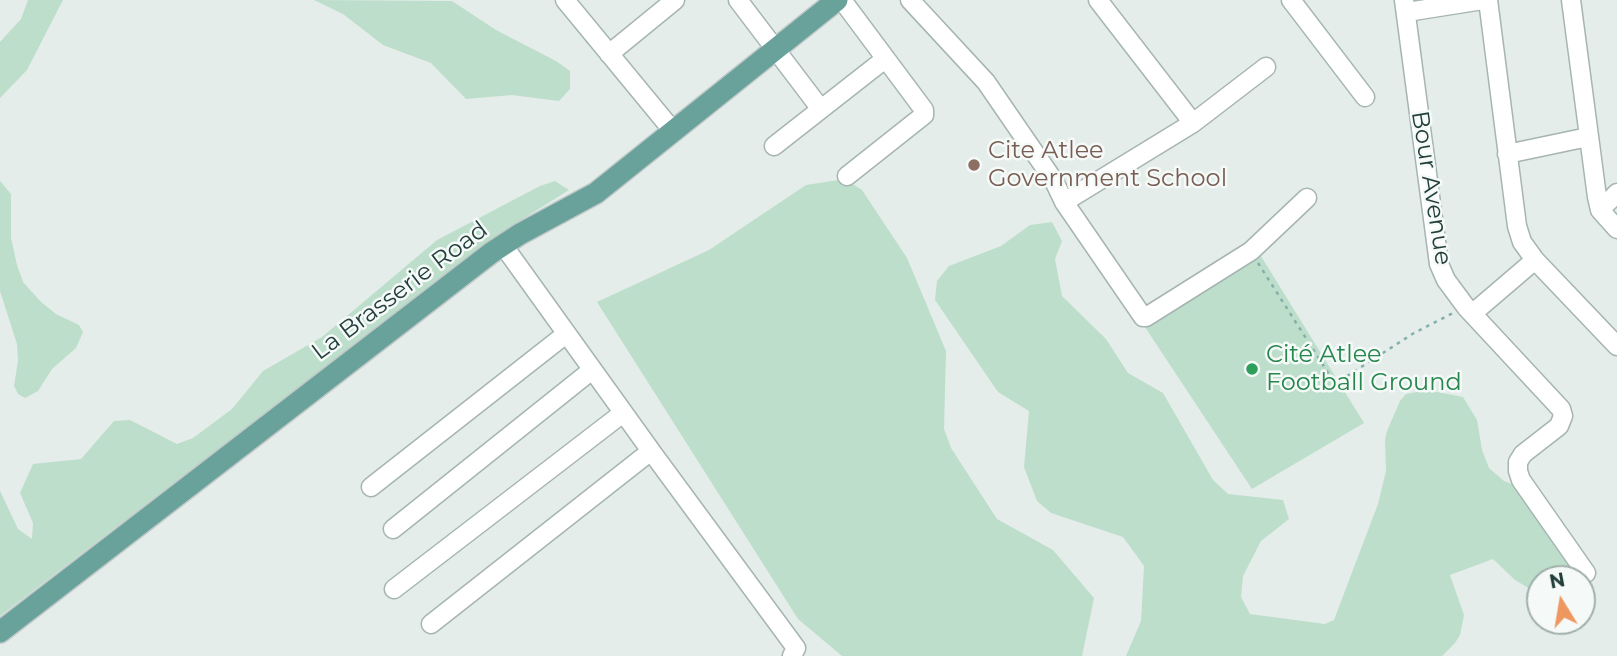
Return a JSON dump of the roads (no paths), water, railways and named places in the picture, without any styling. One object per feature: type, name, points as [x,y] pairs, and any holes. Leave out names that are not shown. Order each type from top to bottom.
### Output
[{"type":"main road","name":"La Brasserie Road","points":[[0,632],[503,245],[596,193],[839,0]]},
{"type":"street","points":[[565,0],[673,131]]},
{"type":"street","points":[[609,54],[675,0]]},
{"type":"street","points":[[738,0],[820,108]]},
{"type":"street","points":[[839,0],[924,110],[925,115],[847,176]]},
{"type":"street","points":[[910,0],[986,82],[1143,317],[1251,251],[1307,198]]},
{"type":"street","points":[[1098,0],[1193,123]]},
{"type":"street","points":[[1291,0],[1366,97]]},
{"type":"street","points":[[1405,6],[1485,0],[1517,226],[1522,242],[1535,260],[1616,344]]},
{"type":"street","points":[[1571,0],[1594,184],[1600,210],[1617,229]]},
{"type":"street","name":"Bour Avenue","points":[[1405,6],[1440,264],[1446,280],[1469,310],[1558,403],[1563,415],[1559,426],[1524,454],[1518,462],[1518,471],[1521,480],[1580,565]]},
{"type":"street","points":[[775,146],[885,59]]},
{"type":"street","points":[[1065,202],[1193,123],[1266,66]]},
{"type":"street","points":[[1507,154],[1588,137]]},
{"type":"street","points":[[1600,210],[1617,192]]},
{"type":"street","points":[[503,245],[796,648],[792,656]]},
{"type":"street","points":[[1469,310],[1535,260]]},
{"type":"street","points":[[371,487],[566,334]]},
{"type":"street","points":[[393,529],[593,370]]},
{"type":"street","points":[[394,589],[624,413]]},
{"type":"street","points":[[431,624],[651,450]]},
{"type":"place","name":"Cite Atlee Government School","points":[[974,165]]},
{"type":"place","name":"Cité Atlee Football Ground","points":[[1252,369]]}]
